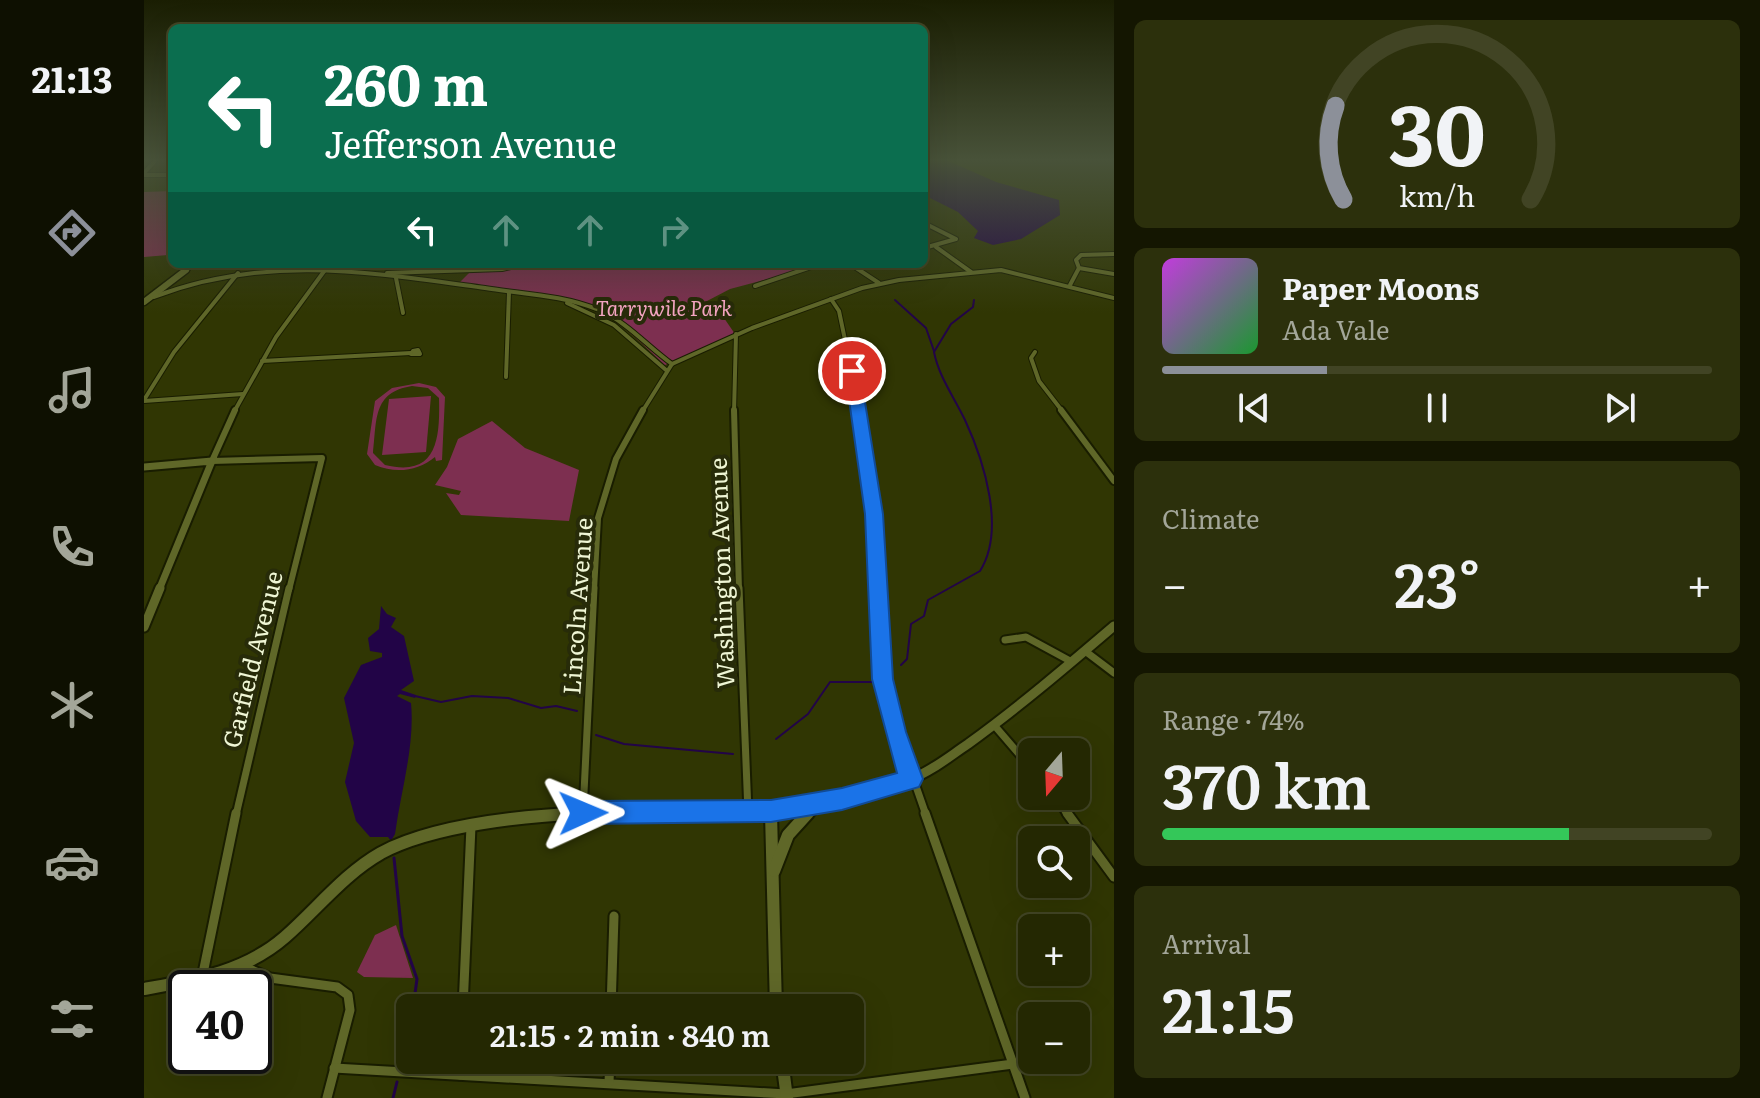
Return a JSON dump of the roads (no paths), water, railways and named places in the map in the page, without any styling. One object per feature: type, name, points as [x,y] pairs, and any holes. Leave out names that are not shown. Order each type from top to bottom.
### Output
[{"type":"street","points":[[928,225],[956,239],[928,248]]},
{"type":"street","points":[[936,247],[971,272]]},
{"type":"street","points":[[1070,285],[1079,268],[1077,257],[1114,254]]},
{"type":"street","points":[[144,302],[188,268]]},
{"type":"street","points":[[348,272],[506,268]]},
{"type":"street","points":[[755,286],[808,268]]},
{"type":"street","points":[[856,268],[879,283]]},
{"type":"street","points":[[1079,268],[1114,274]]},
{"type":"street","points":[[144,302],[177,288],[238,273],[280,269],[348,272],[536,295],[583,304],[611,316],[672,364]]},
{"type":"street","points":[[144,627],[243,394],[325,270]]},
{"type":"street","name":"Lincoln Avenue","points":[[583,813],[598,518],[616,459],[672,364],[736,334],[879,283],[971,272],[1011,271],[1114,298]]},
{"type":"street","points":[[144,400],[174,352],[238,273]]},
{"type":"street","points":[[396,278],[403,313]]},
{"type":"street","points":[[168,283],[177,288]]},
{"type":"street","points":[[506,377],[509,292]]},
{"type":"street","points":[[536,295],[604,319],[666,370]]},
{"type":"street","points":[[831,299],[839,311],[858,396],[874,514],[882,679],[911,779],[1025,1098]]},
{"type":"street","name":"Washington Avenue","points":[[736,334],[733,370],[736,523],[748,812]]},
{"type":"street","points":[[1035,352],[1031,365],[1039,381],[1114,481]]},
{"type":"street","points":[[262,361],[411,353]]},
{"type":"street","points":[[144,400],[243,394]]},
{"type":"street","name":"Garfield Avenue","points":[[204,970],[261,698],[322,458],[212,461]]},
{"type":"street","points":[[144,467],[212,461]]},
{"type":"street","points":[[225,970],[240,965],[284,938],[361,864],[406,843],[471,826],[583,813],[771,811],[823,803],[911,779],[938,765],[994,725],[1114,626]]},
{"type":"street","points":[[1005,640],[1026,637],[1072,662]]},
{"type":"street","points":[[1085,651],[1114,673]]},
{"type":"street","points":[[994,725],[1018,753]]},
{"type":"street","points":[[771,883],[780,845],[792,827],[823,803]]},
{"type":"street","points":[[1064,810],[1114,877]]},
{"type":"street","points":[[771,811],[775,994]]},
{"type":"street","points":[[464,994],[471,826]]},
{"type":"street","points":[[611,994],[614,916]]},
{"type":"street","points":[[240,965],[270,978],[337,987],[348,995],[350,1010],[327,1098]]},
{"type":"street","points":[[144,989],[168,984]]},
{"type":"street","points":[[334,1068],[609,1082],[786,1096],[1013,1064]]},
{"type":"street","points":[[609,1074],[609,1082]]},
{"type":"street","points":[[784,1074],[786,1096]]},
{"type":"waterway","points":[[895,300],[926,328],[934,351]]},
{"type":"waterway","points":[[901,665],[907,659],[911,624],[924,616],[928,600],[980,571],[988,554],[992,516],[985,475],[965,420],[943,378],[934,352],[951,324],[973,307],[974,300]]},
{"type":"waterway","points":[[776,739],[808,714],[830,682],[875,682]]},
{"type":"waterway","points":[[415,696],[441,702],[472,696],[508,698],[541,708],[556,706],[577,711]]},
{"type":"waterway","points":[[596,735],[624,744],[733,754]]},
{"type":"waterway","points":[[394,858],[402,936],[417,979],[415,994]]},
{"type":"waterway","points":[[393,1098],[397,1082]]},
{"type":"park label","name":"Tarrywile Park","points":[[664,307]]}]
